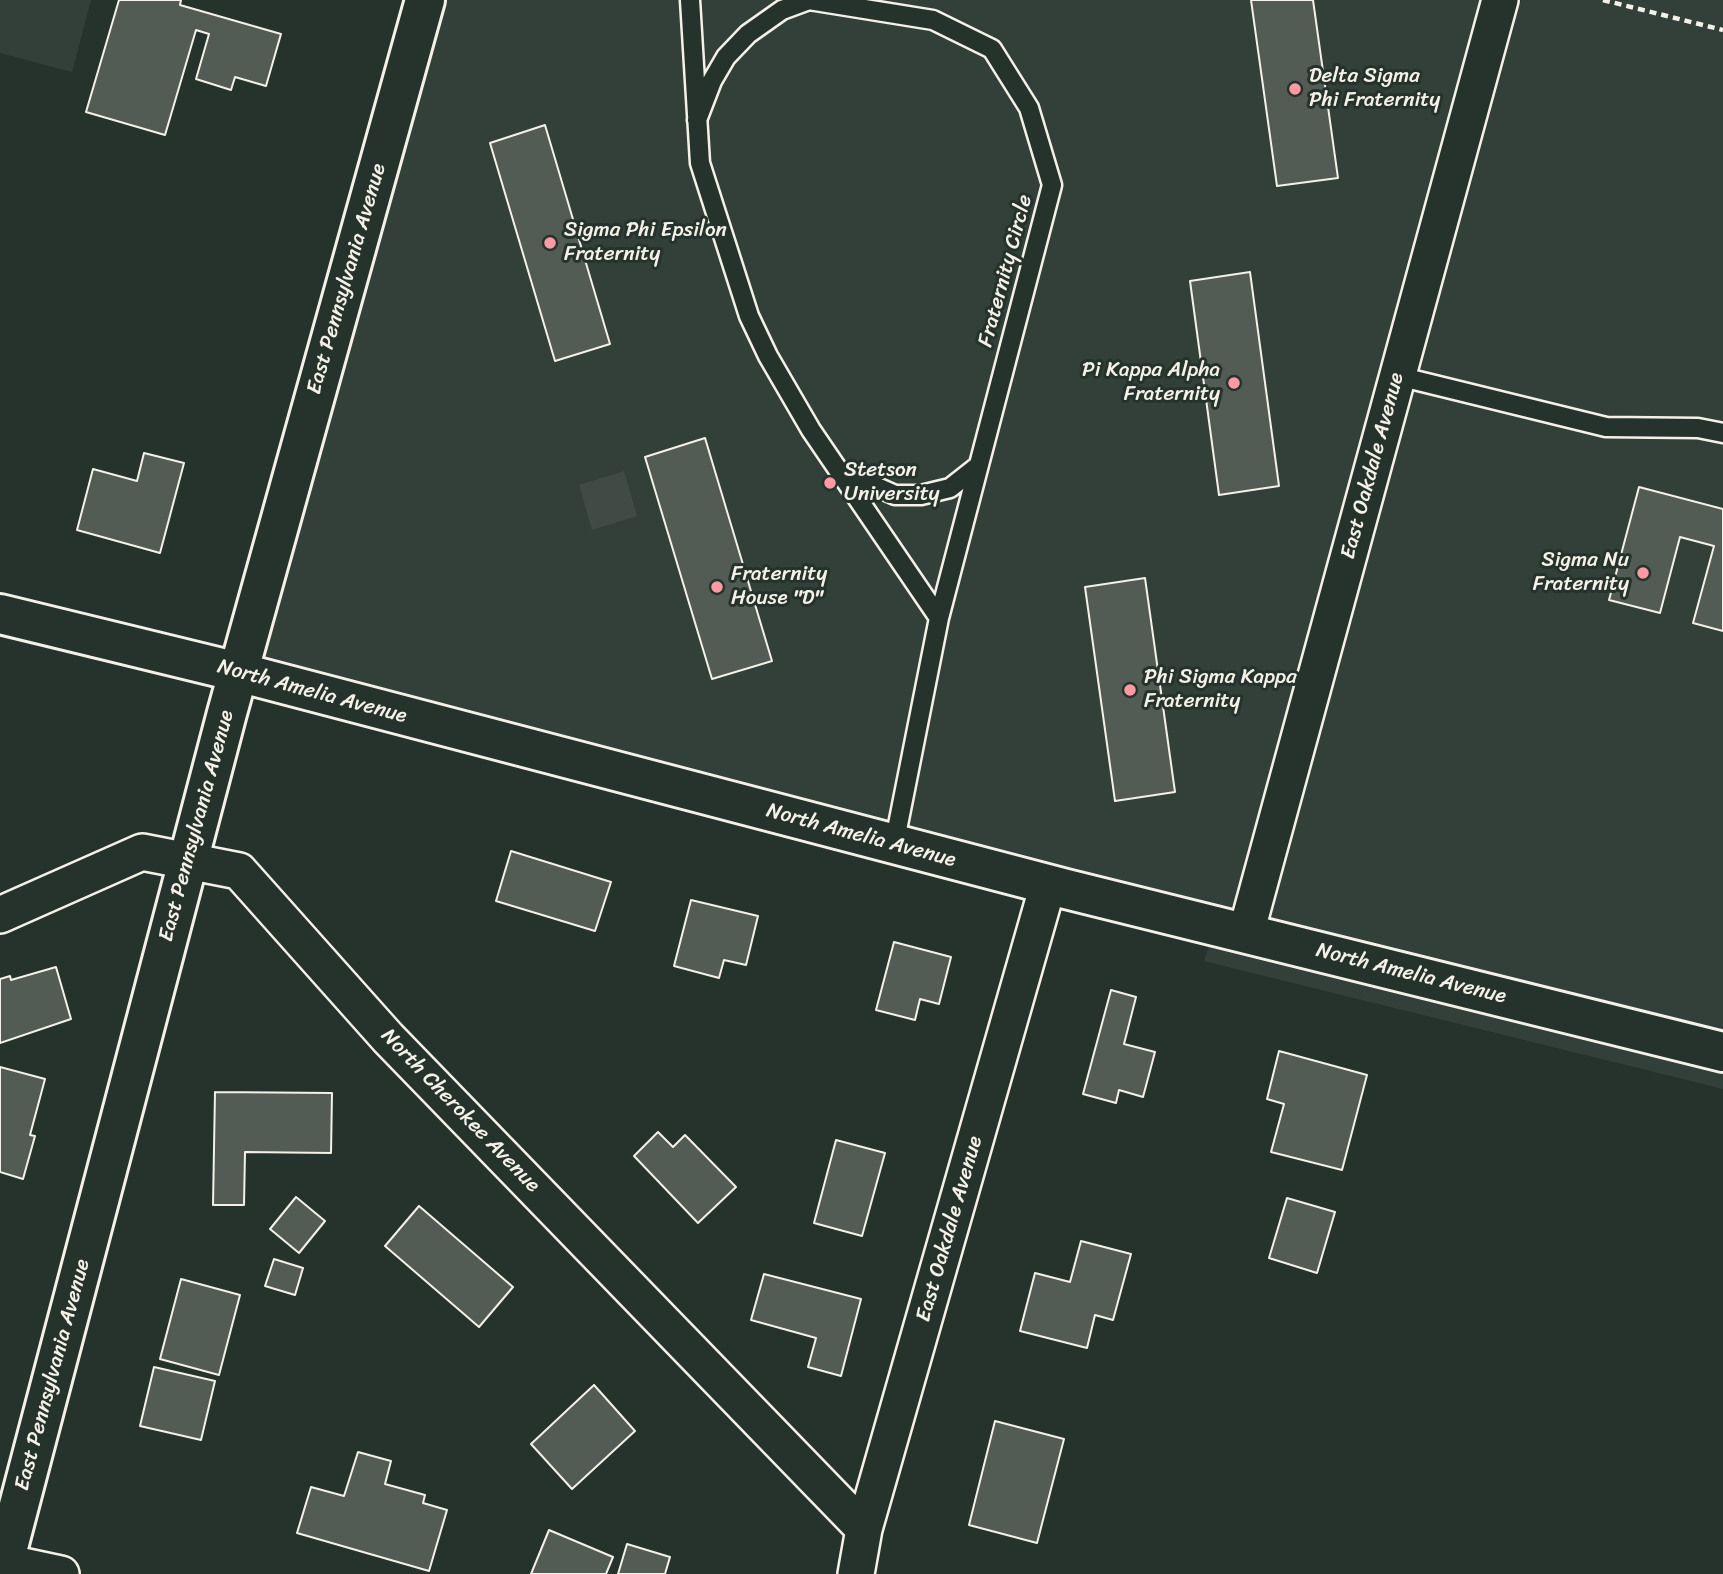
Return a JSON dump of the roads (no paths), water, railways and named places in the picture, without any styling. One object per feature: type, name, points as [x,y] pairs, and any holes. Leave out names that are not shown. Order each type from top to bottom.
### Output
[{"type":"main road","name":"East Pennsylvania Avenue","points":[[2,1566],[238,672],[425,0]]},
{"type":"main road","name":"North Amelia Avenue","points":[[0,614],[238,672],[1048,885],[1723,1052]]},
{"type":"street","name":"East Oakdale Avenue","points":[[1246,933],[1500,0]]},
{"type":"street","name":"North Cherokee Avenue","points":[[0,915],[142,852],[239,871],[388,1038],[864,1529]]},
{"type":"street","name":"East Oakdale Avenue","points":[[856,1574],[864,1529],[1048,885]]},
{"type":"street","points":[[2,1566],[61,1574]]},
{"type":"lane","points":[[690,0],[700,163],[748,316],[768,356],[837,468],[939,618]]},
{"type":"lane","points":[[697,120],[712,81],[726,57],[782,9],[808,0]]},
{"type":"lane","name":"Fraternity Circle","points":[[808,0],[933,20],[992,49],[1028,108],[1052,185],[939,618],[894,845]]},
{"type":"lane","points":[[1398,376],[1606,427],[1698,428],[1723,433]]},
{"type":"lane","points":[[837,468],[895,495],[921,495],[950,488],[978,466]]},
{"type":"place","name":"Delta Sigma Phi Fraternity","points":[[1295,89]]},
{"type":"place","name":"Sigma Phi Epsilon Fraternity","points":[[550,243]]},
{"type":"place","name":"Pi Kappa Alpha Fraternity","points":[[1234,383]]},
{"type":"place","name":"Stetson University","points":[[830,483]]},
{"type":"place","name":"Sigma Nu Fraternity","points":[[1643,573]]},
{"type":"place","name":"Fraternity House \"D\"","points":[[717,587]]},
{"type":"place","name":"Phi Sigma Kappa Fraternity","points":[[1130,690]]}]
